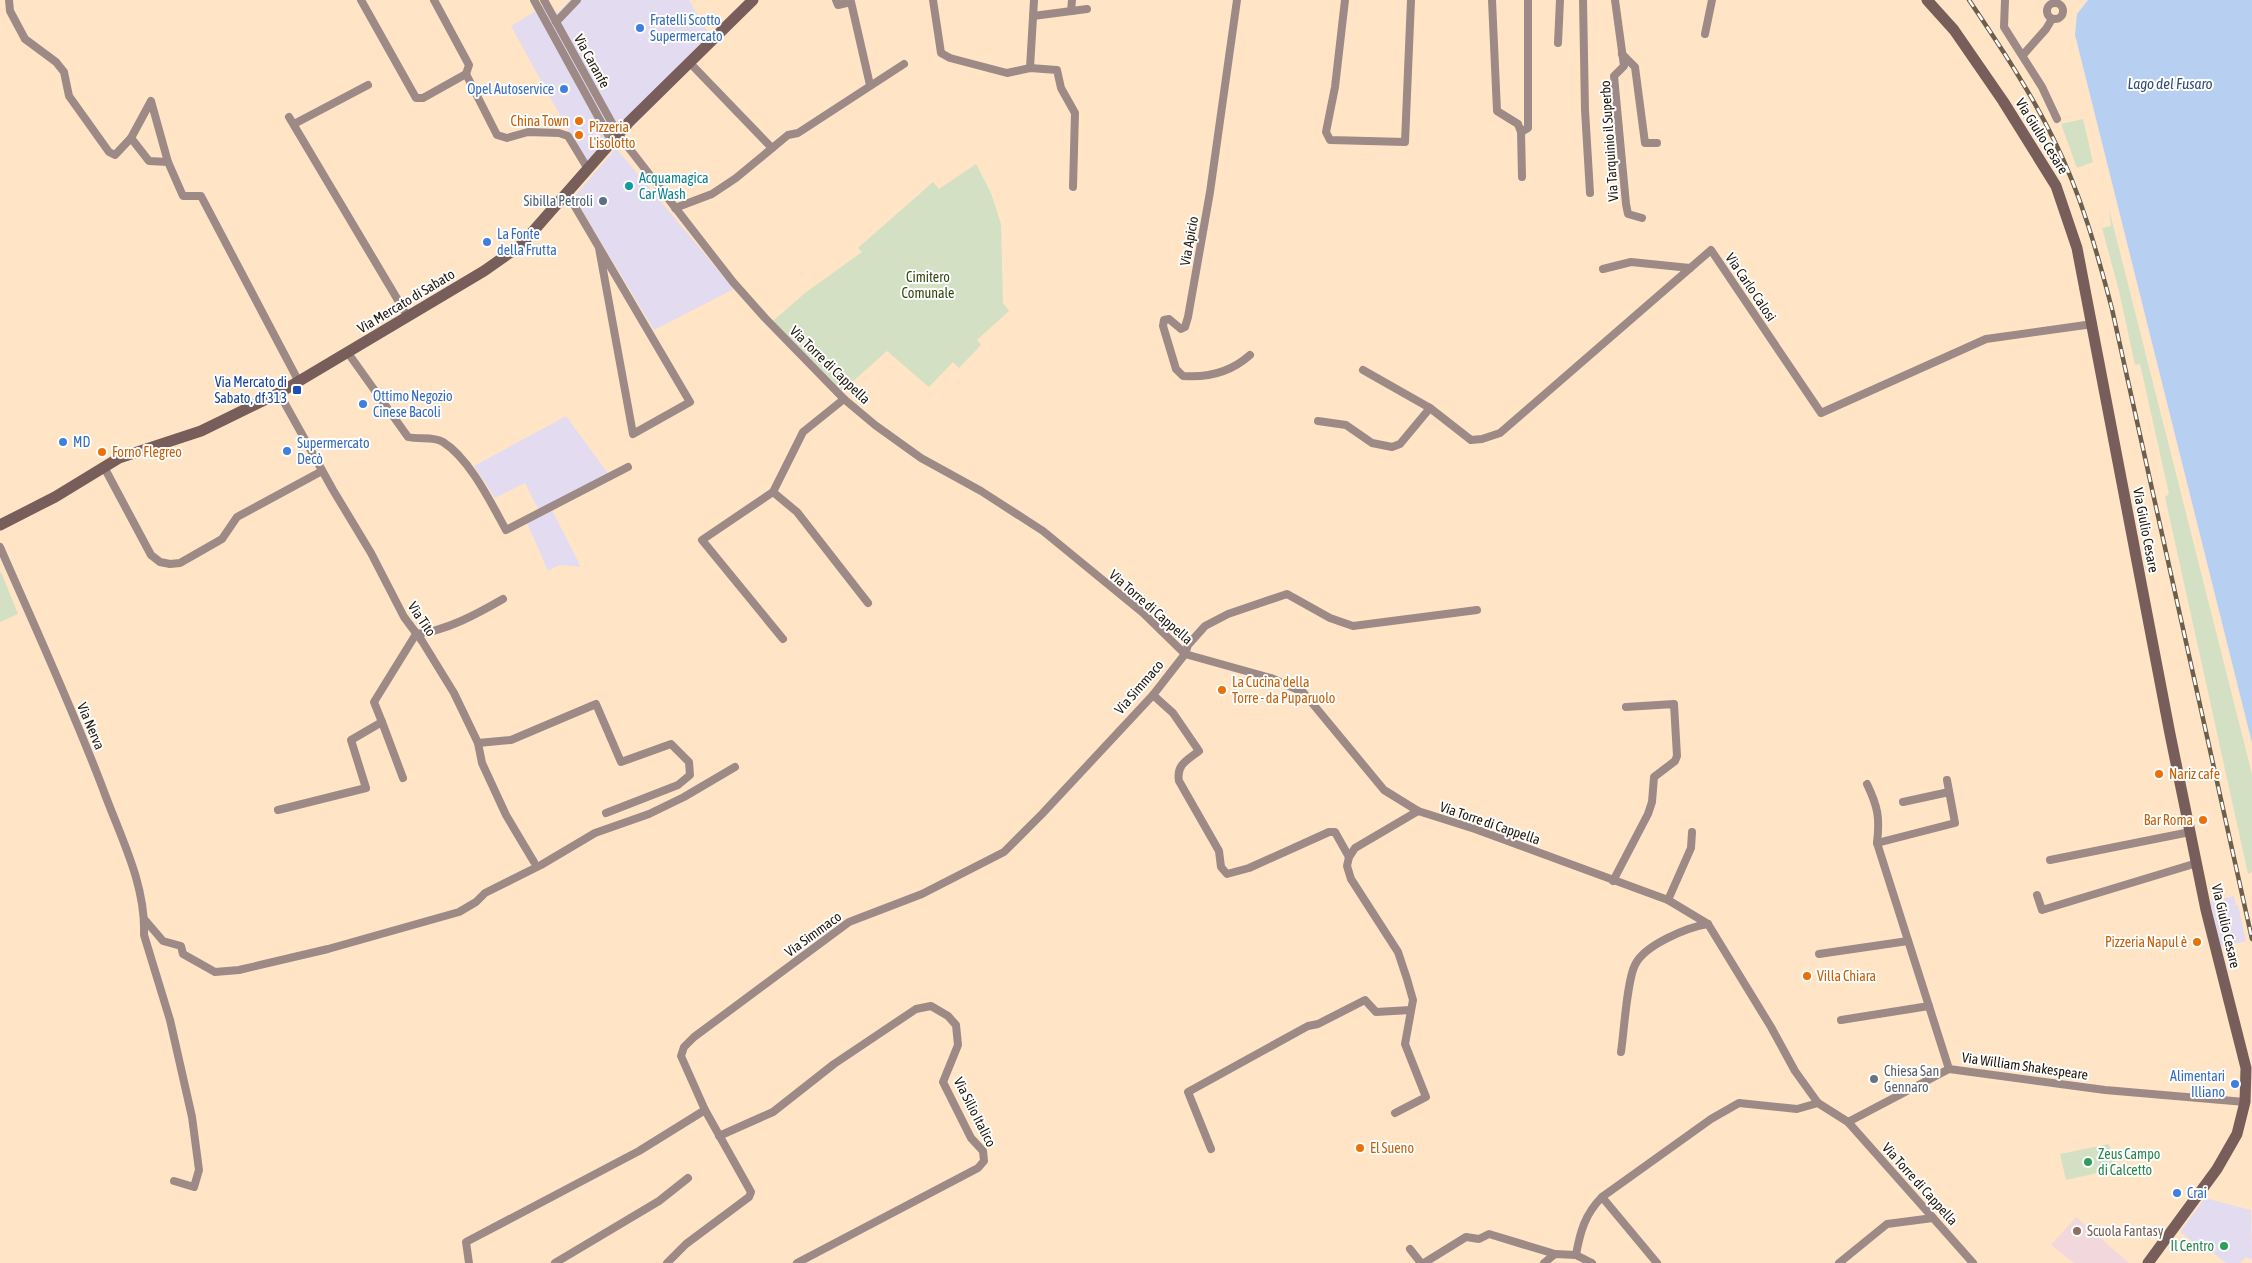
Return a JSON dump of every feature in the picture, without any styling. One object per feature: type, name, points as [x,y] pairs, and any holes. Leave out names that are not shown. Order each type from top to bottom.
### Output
[{"type":"street","points":[[9,0],[10,11],[25,39],[56,62],[64,72],[69,96],[109,152],[115,155],[131,138],[151,101],[168,162],[183,196],[201,196],[299,382]]},
{"type":"street","points":[[361,0],[416,98],[423,98],[466,74]]},
{"type":"street","points":[[434,0],[469,64],[466,74],[497,135],[507,138],[528,132],[559,133],[568,136],[588,169]]},
{"type":"street","points":[[534,0],[615,138]]},
{"type":"street","name":"Via Caranfe","points":[[544,0],[615,138]]},
{"type":"street","points":[[556,22],[577,0]]},
{"type":"street","name":"Via Mercato di Sabato","points":[[0,526],[119,458],[200,431],[279,393],[484,271],[521,245],[615,138],[753,0]]},
{"type":"street","points":[[836,0],[838,5],[851,2],[870,85]]},
{"type":"street","points":[[933,0],[941,54],[1007,73],[1030,68],[1057,70],[1061,88],[1075,113],[1073,187]]},
{"type":"street","points":[[1030,68],[1034,0]]},
{"type":"street","points":[[1071,11],[1072,0]]},
{"type":"street","name":"Via Apicio","points":[[1236,0],[1210,192],[1188,317],[1185,327],[1181,329],[1169,319],[1164,320],[1163,326],[1176,369],[1183,376],[1198,377],[1217,374],[1241,363],[1250,355]]},
{"type":"street","points":[[1345,0],[1335,87],[1326,132],[1330,140],[1405,142],[1411,0]]},
{"type":"street","points":[[1492,0],[1497,111],[1518,124],[1521,132],[1522,177]]},
{"type":"street","points":[[1521,132],[1528,128],[1528,0]]},
{"type":"street","points":[[1558,43],[1560,0]]},
{"type":"street","points":[[1582,0],[1585,110],[1590,193]]},
{"type":"street","name":"Via Tarquinio il Superbo","points":[[1615,0],[1624,66],[1614,76],[1626,204],[1628,214],[1642,218]]},
{"type":"street","points":[[1705,34],[1712,0]]},
{"type":"street","name":"Via Giulio Cesare","points":[[1927,0],[1954,30],[1987,77],[2056,186],[2078,248],[2155,660],[2190,832],[2246,1068],[2245,1102],[2237,1134],[2217,1169],[2148,1263]]},
{"type":"street","points":[[2005,0],[2004,27],[2023,55],[2057,119]]},
{"type":"street","points":[[2049,2],[2058,4],[2063,10],[2060,18],[2052,19],[2046,11],[2049,2]]},
{"type":"street","points":[[1033,16],[1087,9]]},
{"type":"street","points":[[2023,55],[2046,30],[2052,19]]},
{"type":"street","name":"Via Tarquinio il Superbo","points":[[1622,54],[1635,67],[1645,143],[1657,143]]},
{"type":"street","points":[[689,62],[772,148]]},
{"type":"street","points":[[675,208],[712,194],[736,178],[788,135],[798,132],[904,64]]},
{"type":"street","points":[[294,124],[368,85]]},
{"type":"street","points":[[289,117],[408,317]]},
{"type":"street","points":[[131,138],[149,161],[168,162]]},
{"type":"street","name":"Via Torre di Cappella","points":[[615,138],[675,208],[764,318],[844,399],[875,425],[921,458],[981,491],[1043,531],[1143,613],[1185,654],[1271,678],[1303,692],[1384,790],[1418,812],[1476,829],[1668,900],[1708,924],[1772,1028],[1795,1071],[1818,1103],[1848,1122],[1973,1263]]},
{"type":"street","points":[[566,193],[599,248],[690,402],[633,434],[599,248]]},
{"type":"street","name":"Via Carlo Calosi","points":[[1363,370],[1430,408],[1471,440],[1482,440],[1500,433],[1711,250],[1821,413],[1986,339],[2093,324]]},
{"type":"street","points":[[1603,269],[1631,262],[1690,268]]},
{"type":"street","points":[[348,353],[408,437],[435,438],[443,442],[471,469],[506,530],[628,467]]},
{"type":"street","name":"Via Tito","points":[[279,393],[416,634],[454,693],[478,743],[482,763],[506,815],[534,862]]},
{"type":"street","points":[[783,639],[702,540],[773,492],[802,432],[844,399]]},
{"type":"street","points":[[1318,421],[1346,425],[1372,443],[1392,447],[1400,444],[1430,408]]},
{"type":"street","points":[[104,467],[151,555],[160,562],[170,564],[180,563],[222,539],[237,517],[322,471]]},
{"type":"street","points":[[773,492],[797,512],[868,603]]},
{"type":"street","name":"Via Nerva","points":[[0,547],[96,770],[135,871],[145,920],[144,935],[170,1020],[186,1092],[198,1170],[194,1187],[174,1181]]},
{"type":"street","name":"Via Simmaco","points":[[667,1263],[686,1244],[749,1197],[751,1192],[705,1110],[681,1056],[684,1047],[849,922],[922,894],[1004,852],[1153,695],[1185,654],[1188,645],[1205,626],[1228,614],[1287,594],[1330,618],[1353,626],[1477,610]]},
{"type":"street","points":[[403,778],[374,702],[416,634],[429,633],[480,612],[503,599]]},
{"type":"street","points":[[1153,695],[1173,713],[1199,751],[1180,765],[1178,772],[1180,781],[1219,851],[1221,867],[1227,874],[1249,868],[1329,832],[1335,832],[1349,856]]},
{"type":"street","points":[[478,743],[511,740],[596,704],[620,762],[671,744],[689,762],[690,775],[678,786],[606,812]]},
{"type":"street","points":[[1613,881],[1648,814],[1652,802],[1654,777],[1675,761],[1677,756],[1674,704],[1626,707]]},
{"type":"street","points":[[278,810],[366,788],[351,740],[382,722]]},
{"type":"street","points":[[145,920],[163,941],[181,946],[183,954],[215,972],[239,970],[328,949],[458,912],[476,902],[485,893],[541,865],[594,833],[649,814],[684,797],[735,767]]},
{"type":"street","points":[[1877,843],[1955,823],[1947,780]]},
{"type":"street","name":"Via William Shakespeare","points":[[1867,784],[1875,802],[1879,819],[1877,843],[1950,1069],[2105,1090],[2245,1102]]},
{"type":"street","points":[[1903,802],[1949,792]]},
{"type":"street","points":[[1395,1113],[1426,1097],[1405,1044],[1413,1000],[1398,952],[1351,879],[1347,866],[1349,856],[1356,848],[1418,812]]},
{"type":"street","points":[[1668,900],[1691,848],[1692,832]]},
{"type":"street","points":[[2050,860],[2190,832]]},
{"type":"street","points":[[2037,895],[2042,910],[2197,863]]},
{"type":"street","points":[[1621,1052],[1635,964],[1659,943],[1699,925],[1708,924]]},
{"type":"street","points":[[1819,954],[1908,941]]},
{"type":"street","points":[[1211,1149],[1188,1092],[1308,1026],[1318,1024],[1365,1000],[1376,1012],[1411,1010]]},
{"type":"street","name":"Via Silio Italico","points":[[719,1136],[773,1112],[834,1064],[916,1009],[931,1006],[948,1016],[956,1025],[958,1045],[943,1082],[971,1138],[983,1151],[984,1161],[978,1168],[797,1263]]},
{"type":"street","points":[[1841,1020],[1929,1006]]},
{"type":"street","points":[[1848,1122],[1950,1069]]},
{"type":"street","points":[[1576,1255],[1581,1229],[1591,1208],[1602,1197],[1712,1119],[1739,1103],[1797,1109],[1818,1103]]},
{"type":"street","points":[[469,1263],[466,1242],[638,1151],[705,1110]]},
{"type":"street","points":[[554,1263],[659,1201],[688,1178]]},
{"type":"street","points":[[1602,1197],[1657,1263]]},
{"type":"street","points":[[1839,1263],[1887,1224],[1933,1218]]},
{"type":"street","points":[[1410,1249],[1422,1263],[1466,1237],[1478,1239],[1489,1234],[1555,1254],[1576,1255],[1592,1263]]},
{"type":"street","points":[[1544,1263],[1555,1254]]},
{"type":"shaded area","points":[[570,0],[689,0],[710,36],[586,163],[511,26],[544,6],[558,13]]},
{"type":"shaded area","points":[[616,148],[734,289],[654,330],[574,197]]},
{"type":"shaded area","points":[[566,416],[610,476],[551,508],[581,567],[559,565],[548,571],[526,521],[541,515],[525,483],[495,498],[474,466]]},
{"type":"shaded area","points":[[2234,896],[2236,905],[2238,905],[2246,941],[2221,947],[2210,901]]},
{"type":"shaded area","points":[[2205,1198],[2251,1210],[2252,1260],[2246,1257],[2240,1263],[2226,1263],[2206,1247],[2203,1250],[2180,1232]]},
{"type":"shaded area","name":"Scuola Fantasy","points":[[2076,1217],[2129,1263],[2074,1263],[2051,1245]]},
{"type":"green space","points":[[2083,119],[2093,162],[2077,168],[2061,124]]},
{"type":"green space","name":"Cimitero Comunale","points":[[976,164],[991,193],[1001,224],[1003,303],[1009,311],[977,340],[981,345],[959,368],[953,362],[929,387],[887,351],[842,391],[773,321],[805,293],[862,252],[858,248],[933,182],[939,189]]},
{"type":"green space","points":[[2109,209],[2252,774],[2252,872],[2248,874],[2165,497],[2169,494],[2140,364],[2135,365],[2119,291],[2102,228],[2111,226]]},
{"type":"green space","points":[[0,573],[18,614],[0,622]]},
{"type":"green space","name":"Zeus Campo di Calcetto","points":[[2109,1144],[2115,1169],[2066,1180],[2060,1154]]},
{"type":"water","name":"Lago del Fusaro","points":[[2088,0],[2252,0],[2252,743],[2075,35],[2077,14]]},
{"type":"railway","points":[[1969,0],[2014,69],[2045,122],[2064,160],[2094,245],[2112,309],[2252,939]]},
{"type":"place","name":"Fratelli Scotto Supermercato","points":[[640,28]]},
{"type":"place","name":"Opel Autoservice","points":[[564,89]]},
{"type":"place","name":"China Town","points":[[579,121]]},
{"type":"place","name":"Pizzeria L'isolotto","points":[[579,135]]},
{"type":"place","name":"Acquamagica Car Wash","points":[[629,186]]},
{"type":"place","name":"Sibilla Petroli","points":[[603,201]]},
{"type":"place","name":"La Fonte della Frutta","points":[[487,242]]},
{"type":"place","name":"Via Mercato di Sabato, df 313","points":[[297,390]]},
{"type":"place","name":"Ottimo Negozio Cinese Bacoli","points":[[363,404]]},
{"type":"place","name":"MD","points":[[63,442]]},
{"type":"place","name":"Supermercato Decò","points":[[287,451]]},
{"type":"place","name":"Forno Flegreo","points":[[102,452]]},
{"type":"place","name":"La Cucina della Torre - da Puparuolo","points":[[1222,690]]},
{"type":"place","name":"Nariz cafe","points":[[2159,774]]},
{"type":"place","name":"Bar Roma","points":[[2203,820]]},
{"type":"place","name":"Pizzeria Napul è","points":[[2197,942]]},
{"type":"place","name":"Villa Chiara","points":[[1807,976]]},
{"type":"place","name":"Chiesa San Gennaro","points":[[1874,1079]]},
{"type":"place","name":"Alimentari Illiano","points":[[2235,1084]]},
{"type":"place","name":"El Sueno","points":[[1360,1148]]},
{"type":"place","name":"Zeus Campo di Calcetto","points":[[2088,1162]]},
{"type":"place","name":"Crai","points":[[2177,1193]]},
{"type":"place","name":"Scuola Fantasy","points":[[2077,1231]]},
{"type":"place","name":"Il Centro","points":[[2224,1246]]}]
